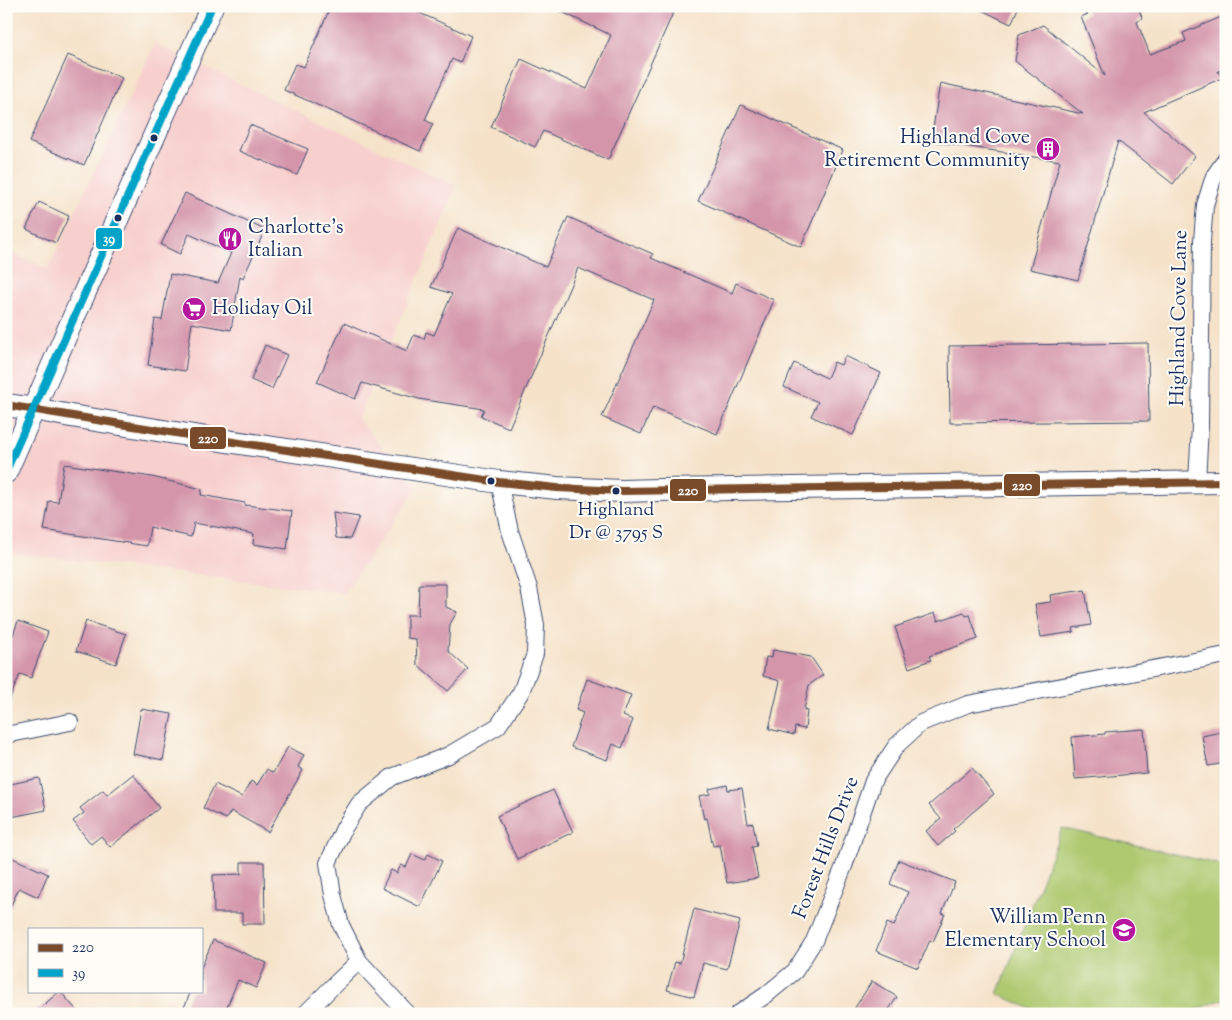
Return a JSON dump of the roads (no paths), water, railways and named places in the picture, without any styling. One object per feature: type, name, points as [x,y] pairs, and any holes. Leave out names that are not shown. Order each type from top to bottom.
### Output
[{"type":"main road","points":[[6,472],[212,6]]},
{"type":"main road","points":[[6,405],[194,436],[499,482],[557,488],[631,490],[1226,482]]},
{"type":"street","name":"Highland Cove Lane","points":[[1198,482],[1203,223],[1205,205],[1214,176],[1226,159]]},
{"type":"street","points":[[408,1014],[360,962],[342,925],[333,894],[328,863],[344,828],[359,804],[392,777],[449,755],[498,726],[521,692],[535,654],[536,625],[529,588],[510,530],[499,482]]},
{"type":"street","name":"Forest Hills Drive","points":[[738,1014],[766,995],[795,971],[814,941],[844,866],[873,781],[896,746],[921,723],[968,704],[1226,655]]},
{"type":"street","points":[[6,734],[70,722]]},
{"type":"street","points":[[305,1014],[360,962]]},
{"type":"place","name":"Highland Cove Retirement Community","points":[[1048,149]]},
{"type":"place","name":"Charlotte's Italian","points":[[230,239]]},
{"type":"place","name":"Holiday Oil","points":[[194,309]]},
{"type":"place","name":"Highland Dr @ 3795 S","points":[[616,491]]},
{"type":"place","name":"William Penn Elementary School","points":[[1124,930]]}]
